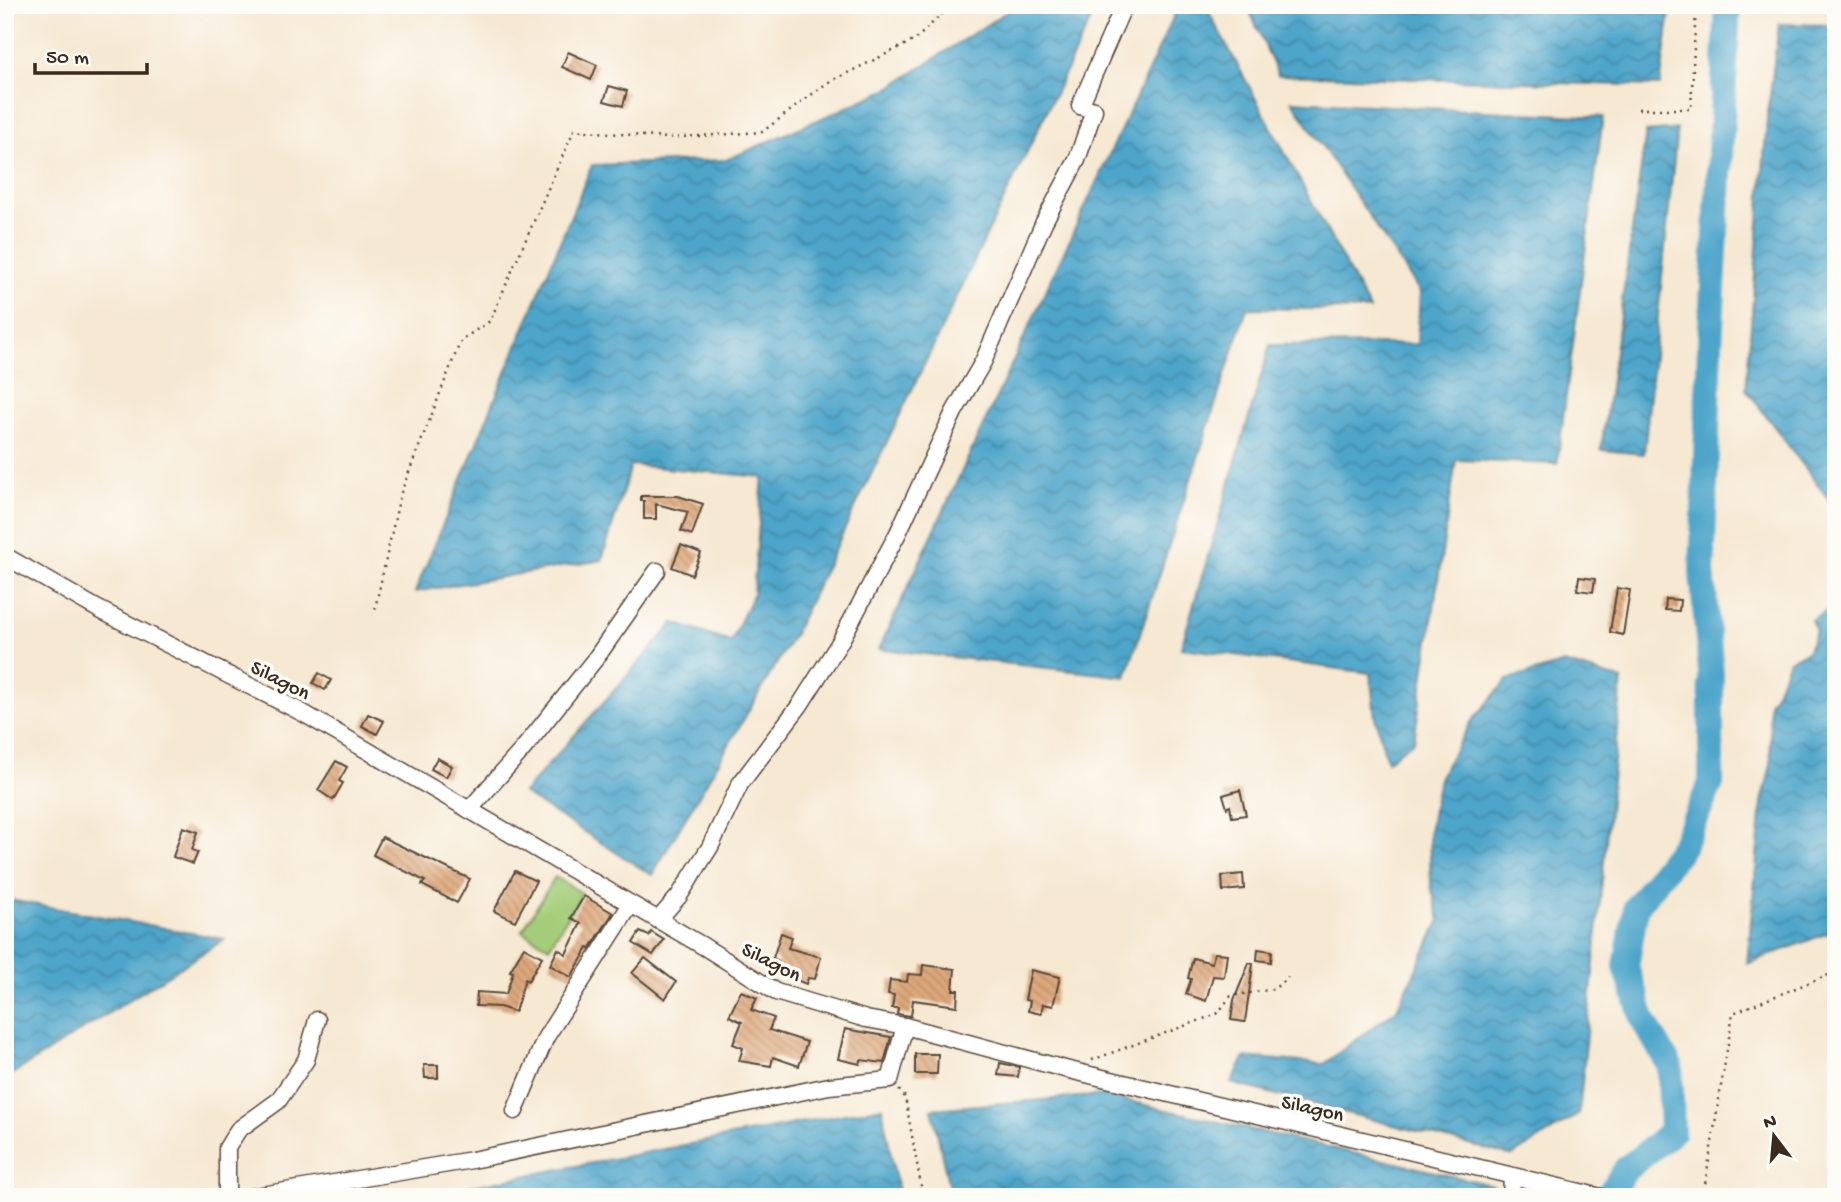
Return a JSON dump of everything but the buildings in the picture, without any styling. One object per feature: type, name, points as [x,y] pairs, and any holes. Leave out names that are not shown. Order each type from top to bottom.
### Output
[{"type":"street","points":[[659,920],[710,847],[740,784],[800,705],[840,642],[898,533],[954,412],[983,362],[1044,222],[1077,160],[1094,110],[1080,106],[1124,5]]},
{"type":"street","name":"Silagon","points":[[5,556],[98,609],[303,713],[659,920],[776,992],[866,1019],[905,1026],[1065,1069],[1601,1197]]},
{"type":"street","points":[[469,810],[523,749],[596,658],[657,570]]},
{"type":"street","points":[[515,1111],[546,1037],[631,904]]},
{"type":"street","points":[[228,1197],[227,1148],[238,1130],[278,1101],[306,1060],[317,1020]]},
{"type":"street","points":[[250,1197],[472,1160],[829,1086],[890,1080],[905,1026]]},
{"type":"street","points":[[1511,1197],[1512,1176]]},
{"type":"path","points":[[375,609],[400,495],[461,340],[489,321],[574,130],[667,138],[762,132],[827,83],[915,40],[951,5]]},
{"type":"path","points":[[1637,109],[1691,109],[1696,5]]},
{"type":"path","points":[[1703,1197],[1733,1013],[1836,972]]},
{"type":"path","points":[[1091,1060],[1217,1014],[1231,996],[1274,989],[1289,977]]},
{"type":"path","points":[[890,1080],[905,1097],[923,1197]]},
{"type":"green space","points":[[555,877],[582,893],[549,947],[522,931]]},
{"type":"water","points":[[1017,5],[1098,5],[794,634],[652,875],[523,793],[674,623],[731,642],[753,594],[763,477],[631,465],[602,560],[415,592],[592,165],[726,160],[886,90]]},
{"type":"water","points":[[1179,5],[1205,5],[1370,310],[1247,308],[1126,677],[879,649]]},
{"type":"water","points":[[1247,5],[1671,5],[1660,86],[1278,75]]},
{"type":"water","points":[[1779,24],[1836,25],[1836,509],[1746,389],[1767,119]]},
{"type":"water","points":[[1292,101],[1603,117],[1557,464],[1456,460],[1414,741],[1387,761],[1375,717],[1370,673],[1181,648],[1270,345],[1417,344],[1420,292]]},
{"type":"water","points":[[1677,129],[1644,454],[1601,450],[1646,132]]},
{"type":"water","points":[[1836,606],[1836,930],[1747,964],[1762,803],[1771,764],[1769,703],[1789,660],[1807,652],[1816,631],[1811,620]]},
{"type":"water","points":[[1564,663],[1622,680],[1579,1114],[1512,1156],[1231,1083],[1245,1057],[1324,1064],[1397,1009],[1440,920],[1431,886],[1429,831],[1439,778],[1471,722],[1507,680]]},
{"type":"water","points":[[5,899],[225,939],[5,1079]]},
{"type":"water","points":[[1102,1095],[1492,1185],[1492,1197],[1441,1197],[1345,1186],[1322,1197],[951,1197],[932,1109]]},
{"type":"water","points":[[882,1107],[899,1197],[415,1197]]},
{"type":"waterway","points":[[1607,1197],[1626,1169],[1672,1132],[1670,1066],[1644,1022],[1626,967],[1636,907],[1683,845],[1711,783],[1711,673],[1702,571],[1710,344],[1728,5]]}]
